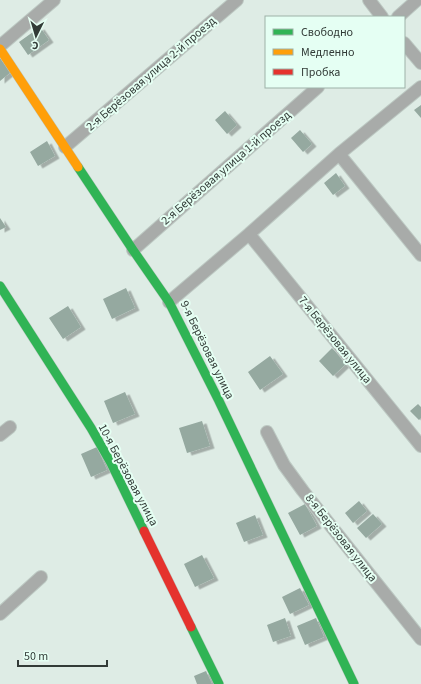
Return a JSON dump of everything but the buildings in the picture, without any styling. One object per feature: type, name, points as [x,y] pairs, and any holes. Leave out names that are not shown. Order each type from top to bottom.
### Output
[{"type":"street","points":[[0,47],[54,0]]},
{"type":"street","name":"2-я Берёзовая улица 2-й проезд","points":[[65,147],[237,0]]},
{"type":"street","points":[[369,0],[381,16]]},
{"type":"street","points":[[399,16],[417,0]]},
{"type":"street","points":[[405,44],[421,63]]},
{"type":"street","name":"9-я Берёзовая улица","points":[[0,47],[133,250],[169,302],[219,401],[354,684]]},
{"type":"street","points":[[169,302],[249,234],[339,154],[421,87]]},
{"type":"street","name":"2-я Берёзовая улица 1-й проезд","points":[[133,250],[317,88]]},
{"type":"street","points":[[339,154],[421,254]]},
{"type":"street","name":"7-я Берёзовая улица","points":[[249,234],[421,446]]},
{"type":"street","name":"10-я Берёзовая улица","points":[[0,286],[91,428],[111,463],[219,684]]},
{"type":"street","points":[[0,435],[10,427]]},
{"type":"street","name":"8-я Берёзовая улица","points":[[267,432],[284,465],[303,491],[421,639]]},
{"type":"street","points":[[0,614],[41,577]]},
{"type":"traffic: fast","points":[[78,167],[169,302],[219,401],[354,684]]},
{"type":"traffic: fast","points":[[0,286],[91,428],[111,463],[144,531]]},
{"type":"traffic: fast","points":[[191,627],[219,684]]},
{"type":"traffic: slow","points":[[0,49],[78,167]]},
{"type":"traffic: jam","points":[[144,531],[191,627]]}]
